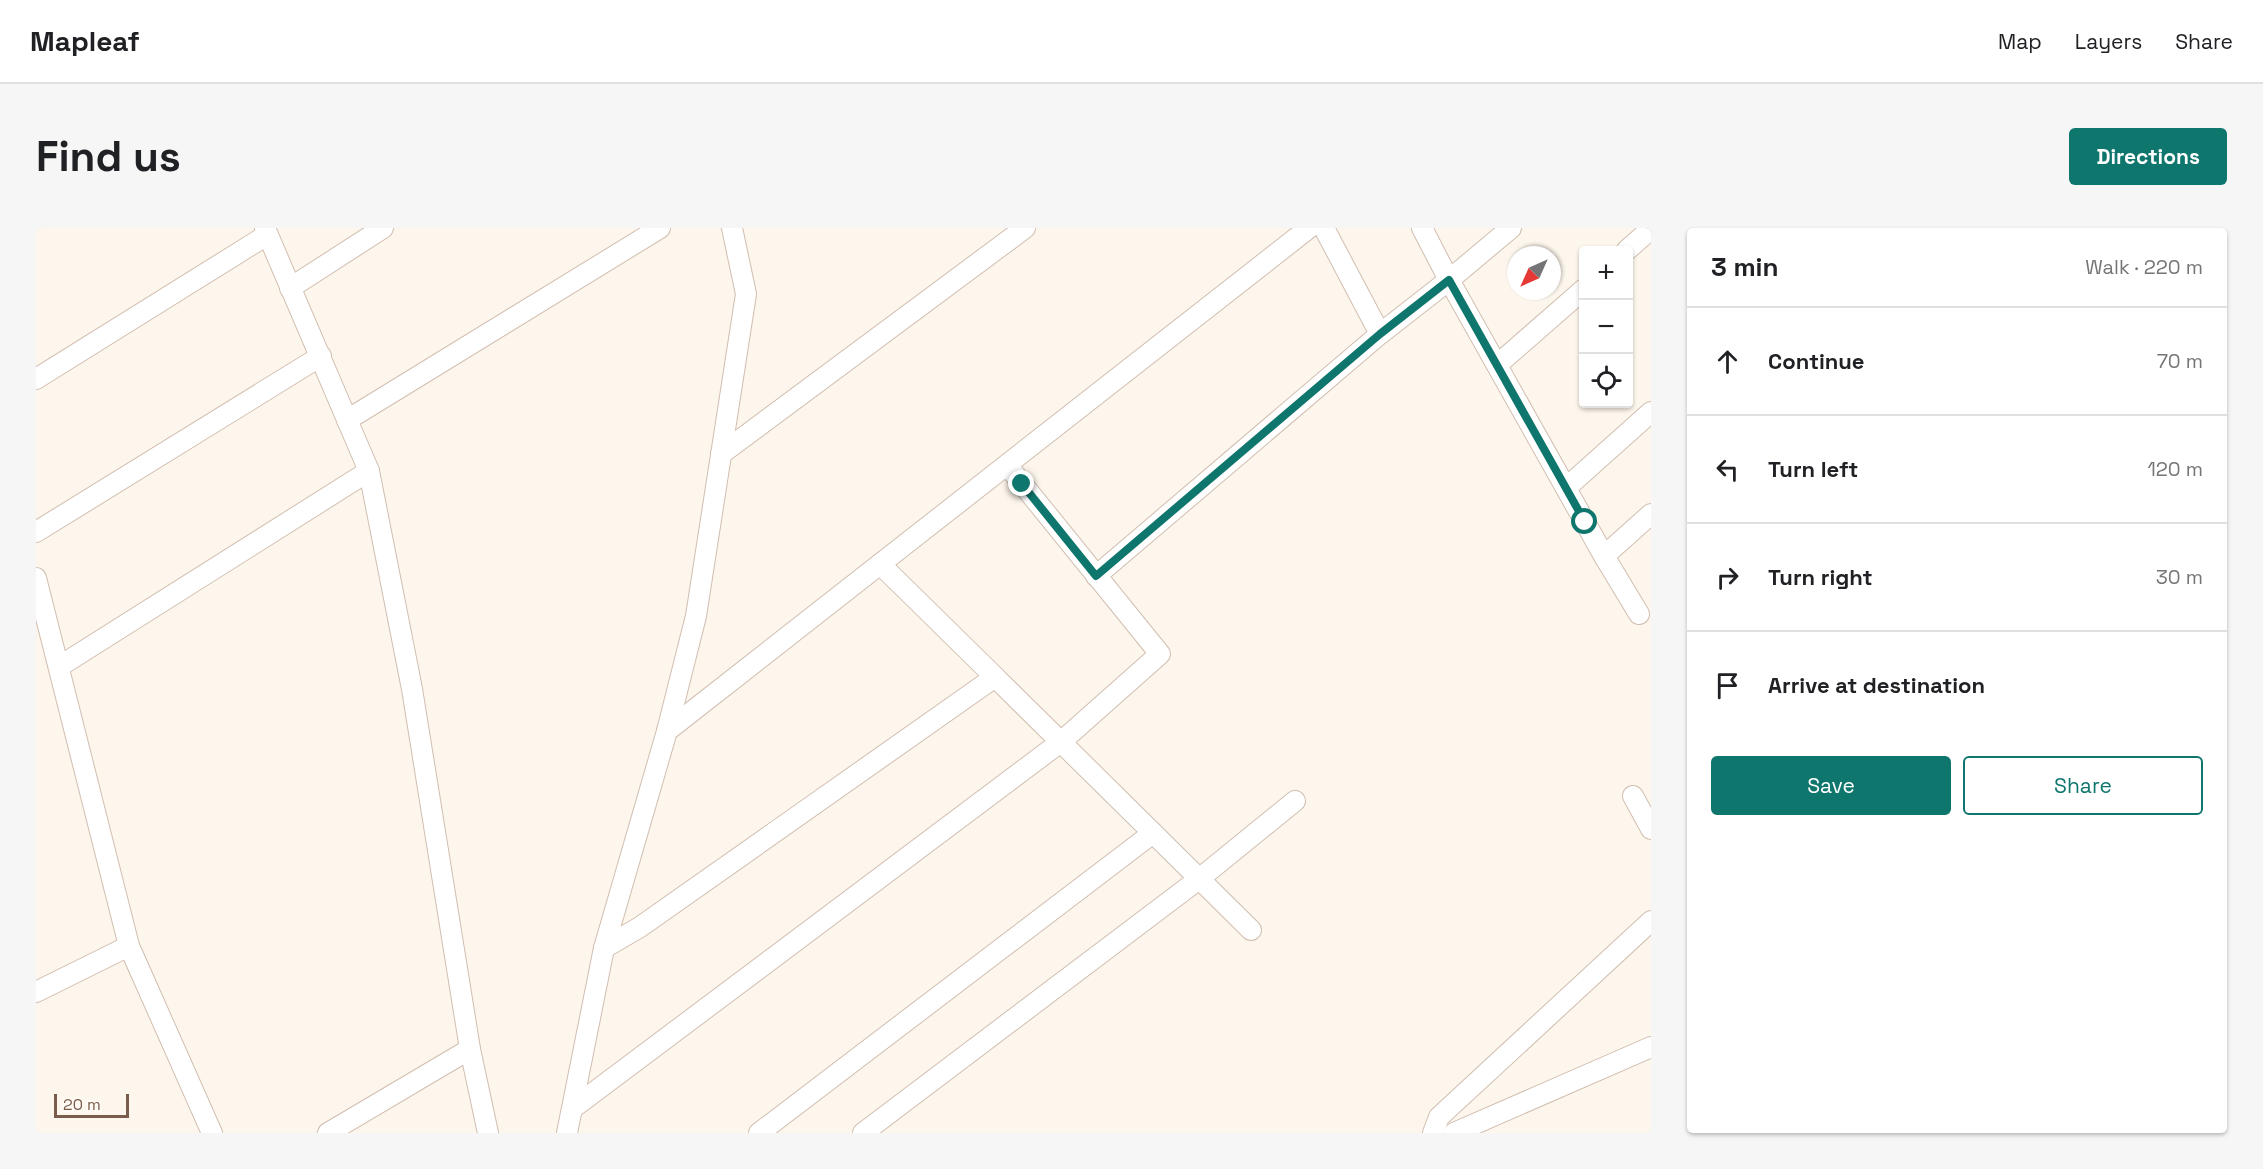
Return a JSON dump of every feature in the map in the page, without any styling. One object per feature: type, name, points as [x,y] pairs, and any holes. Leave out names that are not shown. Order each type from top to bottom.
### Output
[{"type":"street","points":[[290,288],[383,228]]},
{"type":"street","points":[[347,420],[660,228]]},
{"type":"street","points":[[567,1133],[604,948],[667,731],[696,616],[746,294],[732,228]]},
{"type":"street","points":[[721,454],[1025,228]]},
{"type":"street","points":[[667,731],[1309,228]]},
{"type":"street","points":[[1324,228],[1380,334]]},
{"type":"street","points":[[1422,228],[1604,556],[1639,614]]},
{"type":"street","points":[[1096,576],[1380,334],[1511,228]]},
{"type":"street","points":[[1632,246],[1651,229]]},
{"type":"street","points":[[36,379],[266,231],[369,471],[412,689],[470,1049],[488,1133]]},
{"type":"street","points":[[1497,365],[1579,293]]},
{"type":"street","points":[[36,532],[321,356]]},
{"type":"street","points":[[1566,488],[1651,412]]},
{"type":"street","points":[[573,1108],[1062,741],[1160,654],[1006,465]]},
{"type":"street","points":[[60,666],[369,471]]},
{"type":"street","points":[[1604,556],[1651,514]]},
{"type":"street","points":[[880,564],[1062,741],[1251,930]]},
{"type":"street","points":[[36,578],[43,630],[60,666],[129,946],[212,1133]]},
{"type":"street","points":[[604,948],[640,927],[995,677]]},
{"type":"street","points":[[1633,796],[1651,829]]},
{"type":"street","points":[[863,1133],[1199,879],[1295,801]]},
{"type":"street","points":[[759,1133],[1153,833]]},
{"type":"street","points":[[1433,1133],[1439,1116],[1651,921]]},
{"type":"street","points":[[36,992],[129,946]]},
{"type":"street","points":[[1454,1133],[1651,1047]]},
{"type":"street","points":[[328,1133],[470,1049]]},
{"type":"route","points":[[1022,484],[1096,576],[1380,334],[1449,280],[1585,522]]}]
